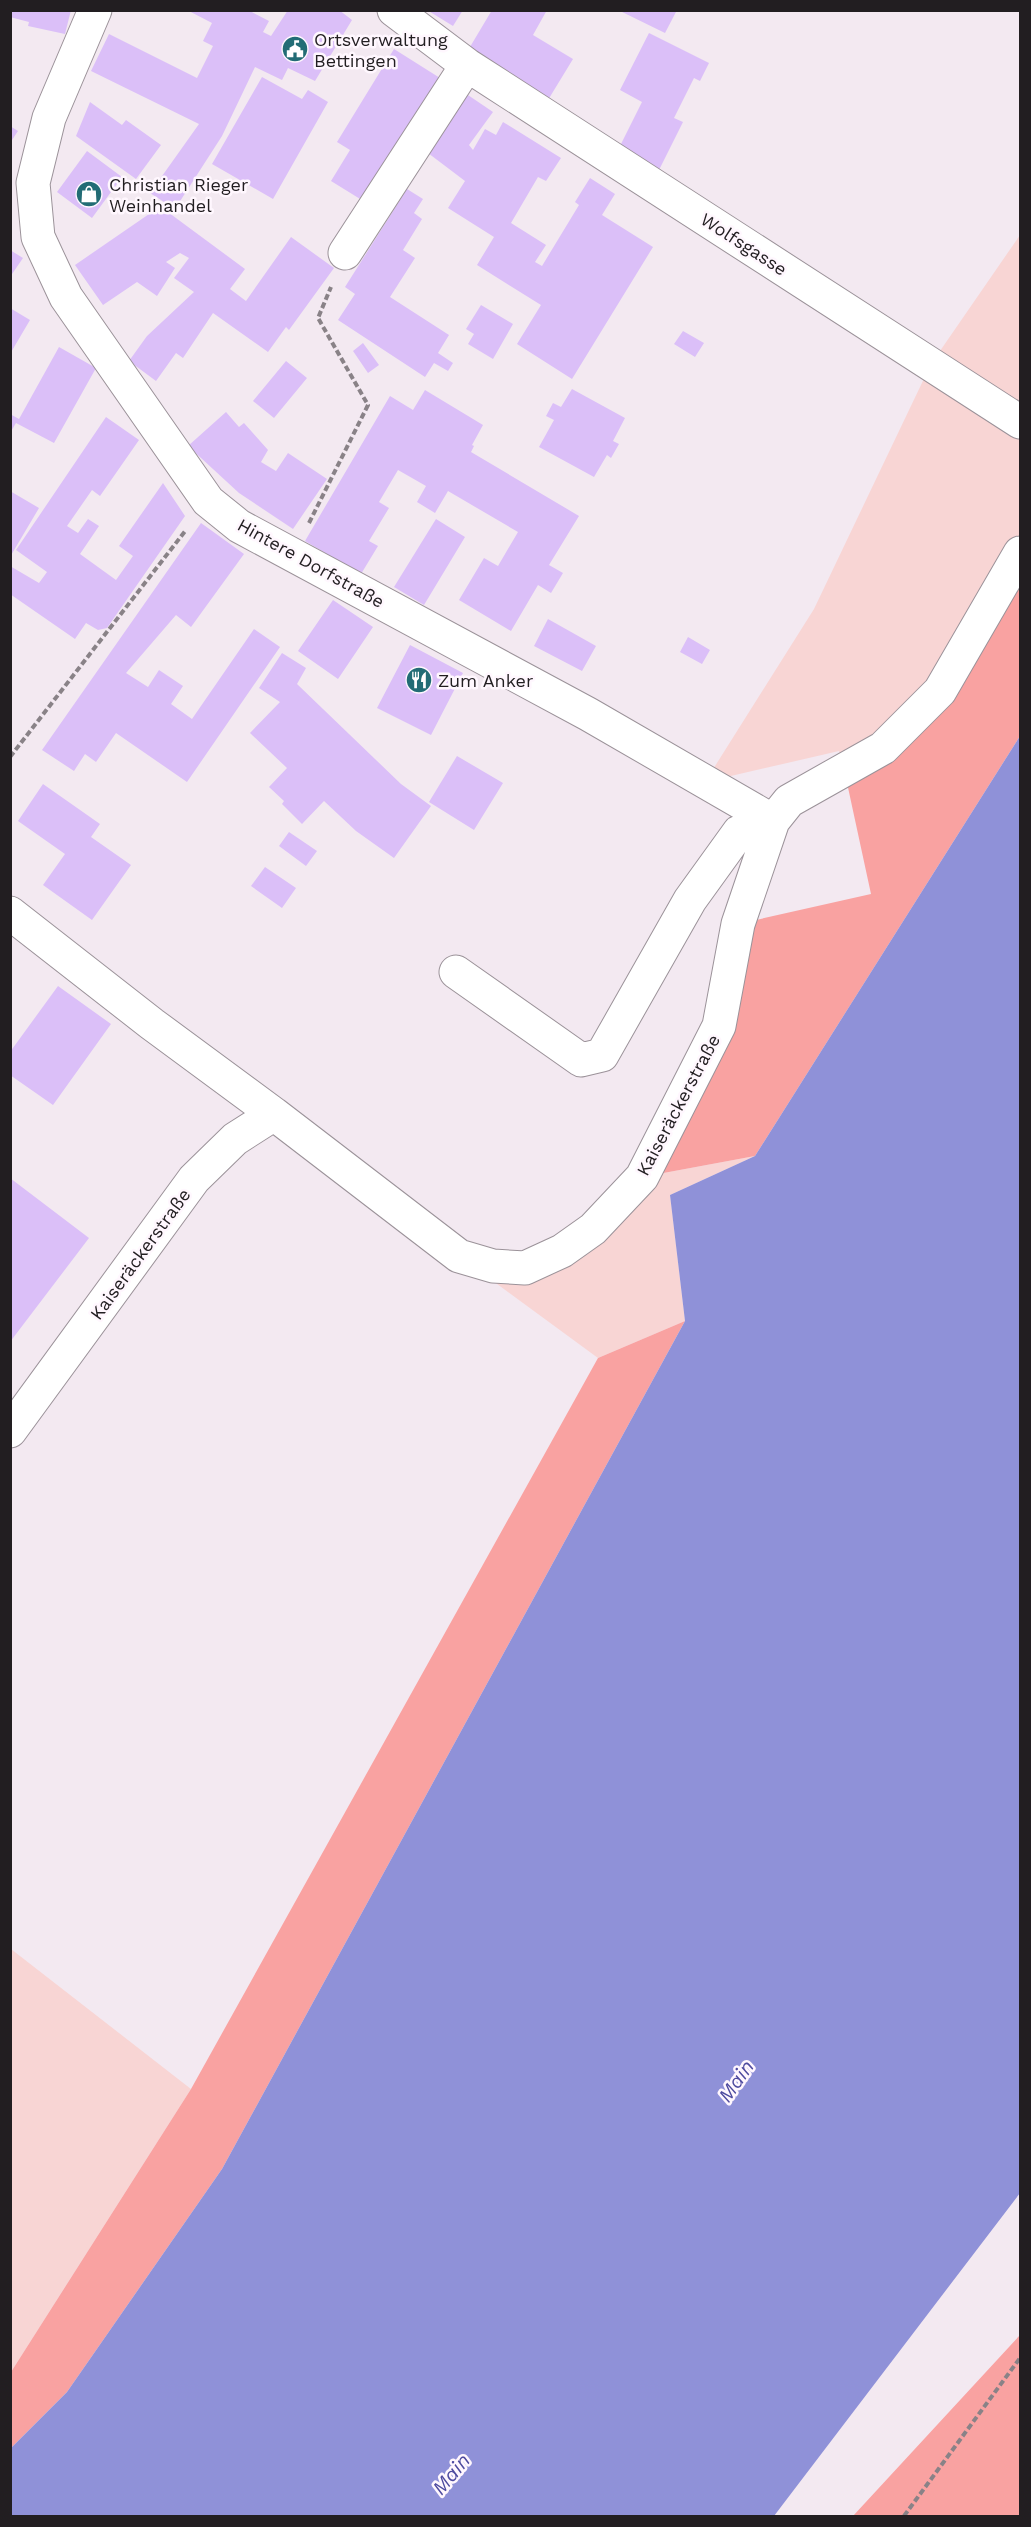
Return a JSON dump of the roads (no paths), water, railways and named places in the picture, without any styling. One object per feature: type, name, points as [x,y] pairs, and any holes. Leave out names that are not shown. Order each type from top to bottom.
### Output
[{"type":"street","name":"Hintere Dorfstraße","points":[[95,10],[22,179],[38,237],[66,297],[208,501],[239,526],[588,714],[773,821]]},
{"type":"street","name":"Wolfsgasse","points":[[394,10],[467,65],[1020,422]]},
{"type":"street","points":[[345,253],[467,65]]},
{"type":"street","name":"Kaiseräckerstraße","points":[[10,913],[152,1024],[459,1256],[493,1266],[525,1268],[562,1251],[593,1229],[642,1177],[719,1026],[738,924],[773,821],[789,801],[883,748],[940,692],[1020,553]]},
{"type":"street","points":[[456,972],[580,1060],[602,1055],[690,900],[739,832],[773,821]]},
{"type":"street","name":"Kaiseräckerstraße","points":[[18,1422],[194,1179],[235,1139],[274,1114]]},
{"type":"water","name":"Main","points":[[1020,736],[1020,2193],[774,2516],[11,2516],[11,2448],[67,2392],[222,2169],[685,1321],[670,1195],[755,1156]]},
{"type":"place","name":"Ortsverwaltung Bettingen","points":[[295,49]]},
{"type":"place","name":"Christian Rieger Weinhandel","points":[[89,194]]},
{"type":"place","name":"Zum Anker","points":[[419,680]]}]
